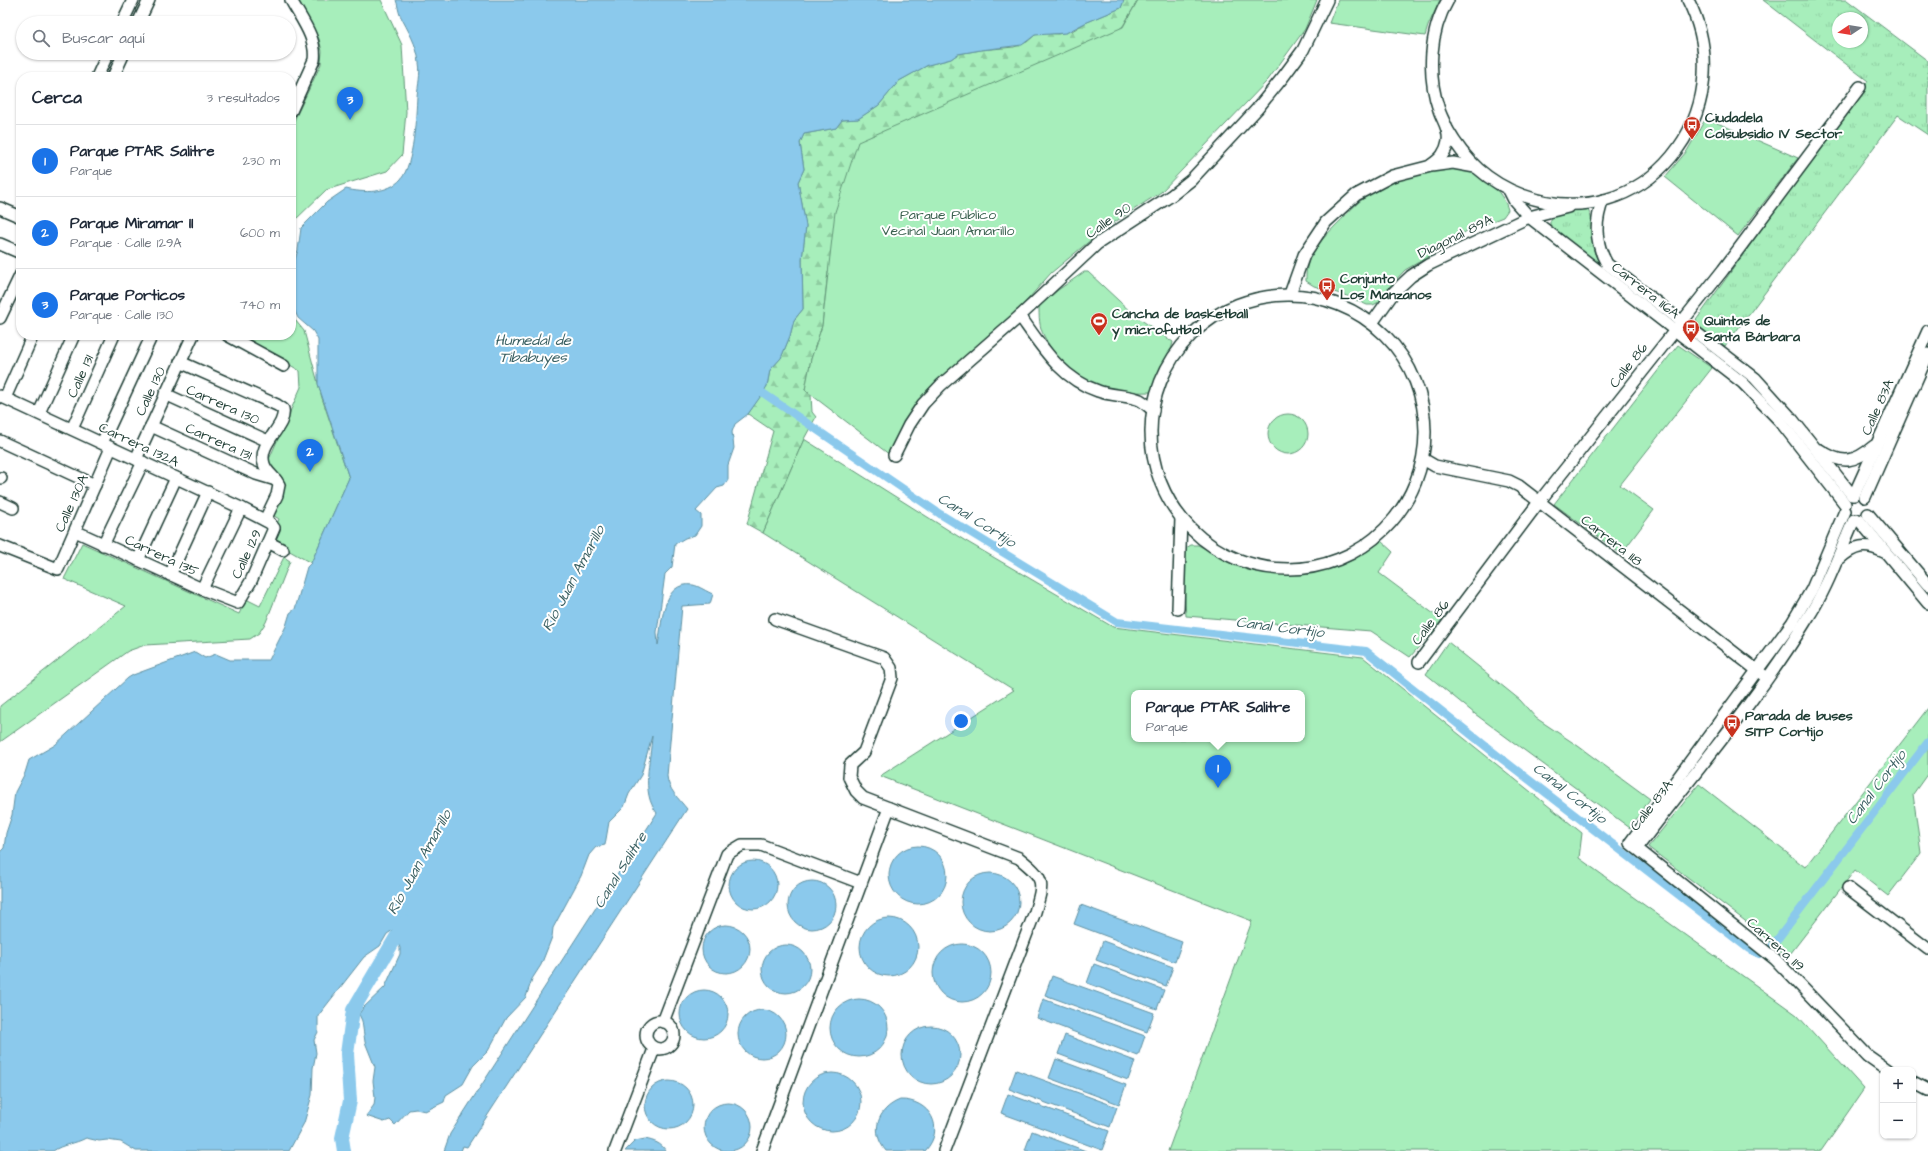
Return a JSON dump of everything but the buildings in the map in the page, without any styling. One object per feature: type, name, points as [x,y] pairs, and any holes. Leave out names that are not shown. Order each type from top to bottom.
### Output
[{"type":"street","points":[[125,16],[133,0]]},
{"type":"street","points":[[141,16],[149,0]]},
{"type":"street","points":[[291,0],[313,41],[315,52],[314,60],[296,100]]},
{"type":"street","name":"Calle 90","points":[[894,455],[909,425],[923,404],[941,385],[1020,316],[1097,244],[1172,195],[1191,180],[1258,109],[1283,77],[1303,50],[1328,0]]},
{"type":"street","points":[[1431,166],[1440,160],[1446,151],[1448,140],[1447,129],[1433,88],[1431,67],[1432,45],[1437,24],[1448,0]]},
{"type":"street","name":"Diagonal 89A","points":[[1372,323],[1394,292],[1411,276],[1428,265],[1529,217],[1579,204],[1603,200],[1629,190],[1666,164],[1680,146],[1692,125],[1702,99],[1706,73],[1701,29],[1688,0]]},
{"type":"street","points":[[99,72],[105,60]]},
{"type":"street","points":[[115,72],[121,60]]},
{"type":"street","name":"Calle 86","points":[[1419,662],[1540,502],[1677,326],[1723,270],[1860,88]]},
{"type":"street","name":"Diagonal 89A","points":[[1447,129],[1464,156],[1489,179],[1509,190],[1536,200],[1558,204],[1579,204]]},
{"type":"street","points":[[1290,294],[1304,255],[1331,218],[1356,195],[1392,176],[1431,166],[1453,163],[1475,167]]},
{"type":"street","name":"Carrera 116A","points":[[1509,190],[1518,205],[1529,217],[1677,326],[1755,378],[1792,419],[1852,500]]},
{"type":"street","points":[[1529,217],[1536,208],[1536,200]]},
{"type":"street","name":"Carrera 116A","points":[[1603,200],[1598,211],[1596,228],[1598,243],[1607,264],[1760,398],[1852,500]]},
{"type":"street","points":[[0,208],[16,215]]},
{"type":"street","points":[[0,244],[16,251]]},
{"type":"street","points":[[0,318],[16,284]]},
{"type":"street","points":[[1290,294],[1313,297],[1334,303],[1372,323],[1398,351],[1410,370],[1421,398],[1425,428],[1423,459],[1414,488],[1398,514],[1383,531],[1377,537],[1352,554],[1323,565],[1292,569],[1265,567],[1239,560],[1217,549],[1198,535],[1182,518],[1166,494],[1156,467],[1151,438],[1153,410],[1161,378],[1177,350],[1200,326],[1238,304],[1258,297],[1290,294]]},
{"type":"street","points":[[1020,316],[1049,358],[1064,373],[1076,382],[1099,392],[1139,400],[1153,410]]},
{"type":"street","name":"Calle 83A","points":[[1852,500],[1917,366],[1928,332]]},
{"type":"street","points":[[2,397],[30,340]]},
{"type":"street","points":[[39,413],[72,340]]},
{"type":"street","name":"Calle 131","points":[[72,429],[112,340]]},
{"type":"street","name":"Calle 130A","points":[[0,546],[58,569],[95,485],[107,446],[150,340]]},
{"type":"street","name":"Calle 130","points":[[104,544],[139,461],[150,426],[191,340]]},
{"type":"street","points":[[236,340],[284,366]]},
{"type":"street","name":"Calle 83A","points":[[1860,518],[1808,619],[1767,678],[1637,848],[1630,843],[1635,834],[1792,623],[1808,595],[1877,444],[1917,366],[1928,354]]},
{"type":"street","points":[[180,362],[277,404],[283,409],[283,416],[268,441],[263,455],[263,463],[265,468],[279,485],[278,491],[265,520]]},
{"type":"street","name":"Carrera 130","points":[[165,394],[268,441]]},
{"type":"street","name":"Carrera 132A","points":[[2,397],[208,492],[265,520]]},
{"type":"street","name":"Carrera 131","points":[[150,426],[256,474],[276,480]]},
{"type":"street","points":[[0,441],[95,485]]},
{"type":"street","points":[[1814,447],[1839,460],[1851,460],[1862,455],[1877,444]]},
{"type":"street","name":"Carrera 118","points":[[1423,459],[1435,466],[1509,481],[1519,486],[1767,678]]},
{"type":"street","points":[[138,560],[176,478]]},
{"type":"street","points":[[170,575],[208,492]]},
{"type":"street","points":[[1860,518],[1870,508],[1869,502],[1852,500],[1850,518],[1860,518],[1928,585]]},
{"type":"street","points":[[0,502],[13,508]]},
{"type":"street","points":[[202,590],[241,508]]},
{"type":"street","points":[[1178,609],[1182,518]]},
{"type":"street","points":[[1860,518],[1885,552],[1928,603]]},
{"type":"street","name":"Calle 129","points":[[238,603],[251,582],[274,528],[265,520]]},
{"type":"street","name":"Carrera 135","points":[[75,531],[202,590],[238,603]]},
{"type":"street","points":[[268,542],[283,550]]},
{"type":"street","points":[[1836,562],[1849,550],[1857,547],[1871,547],[1885,552]]},
{"type":"street","points":[[775,619],[884,658],[891,668],[892,678],[864,752],[852,761],[849,769],[849,777],[856,791],[863,798],[1019,858],[1037,873],[1041,881],[1040,893],[1035,912],[944,1151]]},
{"type":"street","points":[[762,1151],[888,808]]},
{"type":"street","points":[[663,1022],[727,854],[742,845],[761,845],[861,883]]},
{"type":"street","name":"Carrera 119","points":[[1637,848],[1775,959],[1868,1056],[1884,1067]]},
{"type":"street","points":[[1848,888],[1928,948]]},
{"type":"street","points":[[663,1022],[671,1027],[674,1037],[669,1046],[659,1050],[654,1048],[647,1041],[646,1031],[653,1023],[663,1022]]},
{"type":"street","points":[[615,1151],[654,1048]]},
{"type":"street","points":[[1916,1084],[1928,1090]]},
{"type":"green space","points":[[298,0],[381,0],[402,45],[406,112],[402,155],[387,171],[326,190],[296,219],[296,116],[321,64],[322,51],[319,39]]},
{"type":"green space","points":[[1124,0],[1138,0],[1123,26],[828,271],[822,326],[811,359],[805,390],[811,395],[812,412],[816,417],[804,439],[763,533],[747,524],[773,431],[748,414],[767,386],[770,370],[781,358],[790,336],[794,320],[803,309],[802,259],[806,226],[798,182],[804,169],[800,143],[804,134],[836,128],[842,120],[858,119],[879,105],[899,81],[928,65],[951,59],[958,54],[1014,47],[1027,42],[1035,35],[1042,33],[1058,34],[1072,31],[1085,23],[1121,8]]},
{"type":"green space","name":"Parque Público Vecinal Juan Amarillo","points":[[1138,0],[1317,0],[1305,29],[1268,80],[1161,192],[1104,229],[1051,273],[1008,322],[963,360],[890,455],[805,390],[811,359],[822,326],[835,212],[858,142],[1123,27]]},
{"type":"green space","points":[[1338,0],[1440,0],[1425,36],[1329,23]]},
{"type":"green space","points":[[1763,0],[1847,0],[1863,12],[1832,12],[1832,48],[1868,48],[1868,16],[1928,61],[1928,135],[1898,115],[1725,346],[1694,323],[1868,81]]},
{"type":"green space","points":[[1706,118],[1798,158],[1738,236],[1665,177],[1687,151]]},
{"type":"green space","points":[[1447,169],[1470,171],[1489,183],[1499,193],[1506,204],[1508,210],[1503,217],[1465,232],[1445,247],[1405,270],[1390,286],[1379,302],[1373,305],[1367,305],[1347,296],[1314,286],[1306,281],[1308,264],[1314,250],[1359,202],[1368,195],[1389,184],[1412,176]]},
{"type":"green space","points":[[1586,207],[1592,221],[1594,249],[1600,263],[1597,267],[1550,229],[1550,221],[1555,214]]},
{"type":"green space","points":[[1084,272],[1088,272],[1134,315],[1173,342],[1154,392],[1111,391],[1091,384],[1063,363],[1049,345],[1041,329],[1039,306],[1058,290]]},
{"type":"green space","points":[[296,321],[304,331],[322,398],[349,478],[311,563],[270,540],[279,519],[271,514],[286,484],[266,466],[301,387],[300,371],[249,340],[296,340]]},
{"type":"green space","points":[[1678,345],[1712,368],[1620,485],[1654,510],[1621,554],[1554,504]]},
{"type":"green space","points":[[1292,414],[1299,417],[1305,423],[1308,434],[1307,442],[1299,451],[1292,454],[1284,454],[1277,451],[1269,442],[1268,430],[1271,423],[1280,415]]},
{"type":"green space","points":[[804,439],[964,540],[1113,627],[1363,657],[1582,833],[1579,858],[1797,1015],[1864,1089],[1821,1151],[1168,1151],[1252,921],[880,776],[1014,690],[763,533]]},
{"type":"green space","points":[[1381,541],[1393,552],[1379,573],[1442,620],[1410,657],[1371,631],[1186,616],[1183,573],[1186,548],[1191,545],[1198,545],[1229,561],[1253,569],[1267,572],[1295,573],[1323,570],[1337,566],[1358,557]]},
{"type":"green space","points":[[82,543],[239,614],[246,599],[260,606],[284,557],[290,561],[266,622],[259,633],[250,639],[145,645],[128,651],[0,742],[0,706],[126,606],[64,579]]},
{"type":"green space","points":[[1448,642],[1520,700],[1536,718],[1578,746],[1650,799],[1630,828],[1475,714],[1426,674]]},
{"type":"green space","points":[[1928,708],[1928,773],[1913,794],[1921,853],[1888,896],[1855,870],[1787,958],[1757,930],[1648,847],[1699,784],[1805,867]]},
{"type":"water","name":"Humedal de Tibabuyes","points":[[396,0],[1124,0],[1121,8],[1085,23],[1066,33],[1035,35],[1022,45],[958,54],[951,59],[928,65],[899,81],[879,105],[858,119],[842,120],[836,128],[804,134],[800,143],[804,169],[798,182],[806,226],[802,259],[803,309],[794,320],[790,336],[781,358],[770,370],[767,386],[763,393],[748,414],[735,424],[732,432],[734,448],[728,465],[728,480],[724,486],[717,488],[696,511],[701,515],[701,526],[695,535],[685,538],[675,544],[672,567],[665,574],[657,632],[658,645],[665,606],[669,597],[675,590],[682,585],[693,585],[713,594],[710,604],[682,606],[667,776],[672,790],[687,809],[467,1147],[463,1146],[461,1151],[444,1151],[450,1134],[657,813],[652,805],[648,786],[652,736],[641,775],[629,794],[624,807],[609,822],[605,845],[596,847],[589,855],[581,876],[553,928],[552,937],[541,965],[532,979],[526,997],[506,1018],[488,1051],[473,1066],[463,1084],[446,1095],[444,1102],[425,1111],[416,1109],[409,1110],[395,1125],[390,1120],[384,1122],[366,1116],[374,1105],[375,1097],[373,1081],[375,1067],[365,1042],[362,1021],[359,1014],[363,1008],[385,987],[400,954],[400,948],[393,930],[387,934],[380,946],[364,957],[318,1016],[318,1032],[314,1040],[316,1053],[313,1068],[312,1095],[304,1123],[289,1151],[136,1151],[121,1142],[107,1140],[99,1141],[86,1138],[53,1151],[0,1151],[0,852],[4,848],[6,833],[12,815],[15,792],[25,773],[29,760],[55,745],[133,675],[195,652],[205,658],[216,654],[230,660],[269,660],[286,626],[290,613],[295,609],[307,567],[311,563],[349,478],[318,384],[318,340],[313,331],[298,318],[296,314],[296,256],[301,228],[327,202],[346,189],[367,192],[382,190],[396,184],[401,179],[409,163],[414,139],[420,67],[414,44],[400,15]]},
{"type":"water","points":[[912,846],[924,846],[939,854],[947,869],[947,881],[939,896],[924,904],[912,904],[897,896],[889,881],[889,869],[897,854]]},
{"type":"water","points":[[748,861],[758,861],[767,865],[773,871],[776,876],[776,894],[767,905],[758,909],[748,909],[739,905],[733,899],[729,890],[729,880],[733,871],[739,865]]},
{"type":"water","points":[[984,873],[996,873],[1011,881],[1019,896],[1019,908],[1011,923],[996,931],[984,931],[969,923],[961,908],[961,896],[969,881]]},
{"type":"water","points":[[807,881],[817,881],[826,885],[832,891],[835,896],[835,914],[826,925],[817,929],[807,929],[798,925],[792,919],[788,910],[788,900],[792,891],[798,885]]},
{"type":"water","points":[[1081,905],[1182,942],[1175,962],[1074,924]]},
{"type":"water","points":[[883,918],[895,918],[910,926],[918,941],[918,953],[910,968],[895,976],[883,976],[868,968],[860,953],[860,941],[868,926]]},
{"type":"water","points":[[721,925],[731,925],[740,929],[746,935],[749,940],[749,958],[740,969],[731,973],[721,973],[712,969],[706,963],[702,954],[702,944],[706,935],[712,929]]},
{"type":"water","points":[[1103,941],[1173,967],[1166,986],[1096,960]]},
{"type":"water","points":[[956,944],[968,944],[983,952],[991,967],[991,979],[983,994],[968,1002],[956,1002],[941,994],[933,979],[933,967],[941,952]]},
{"type":"water","points":[[781,945],[791,945],[800,949],[806,955],[809,960],[809,978],[800,989],[791,993],[781,993],[772,989],[766,983],[762,974],[762,964],[766,955],[772,949]]},
{"type":"water","points":[[1094,964],[1164,990],[1157,1009],[1087,983]]},
{"type":"water","points":[[1052,976],[1154,1013],[1147,1032],[1045,995]]},
{"type":"water","points":[[699,990],[709,990],[718,994],[724,1000],[727,1005],[727,1023],[718,1034],[709,1038],[699,1038],[690,1034],[684,1028],[680,1019],[680,1009],[684,1000],[690,994]]},
{"type":"water","points":[[853,999],[865,999],[880,1007],[888,1022],[888,1034],[880,1049],[865,1057],[853,1057],[838,1049],[830,1034],[830,1022],[838,1007]]},
{"type":"water","points":[[1043,999],[1145,1036],[1138,1056],[1037,1018]]},
{"type":"water","points":[[757,1010],[767,1010],[776,1014],[782,1020],[785,1025],[785,1043],[776,1054],[767,1058],[757,1058],[748,1054],[742,1048],[738,1039],[738,1029],[742,1020],[748,1014]]},
{"type":"water","points":[[925,1026],[937,1026],[952,1034],[960,1049],[960,1061],[952,1076],[937,1084],[925,1084],[910,1076],[902,1061],[902,1049],[910,1034]]},
{"type":"water","points":[[1065,1035],[1135,1061],[1128,1080],[1058,1054]]},
{"type":"water","points":[[1056,1059],[1126,1085],[1119,1104],[1049,1078]]},
{"type":"water","points":[[1016,1070],[1117,1107],[1110,1127],[1009,1089]]},
{"type":"water","points":[[826,1073],[838,1073],[853,1081],[861,1096],[861,1108],[853,1123],[838,1131],[826,1131],[811,1123],[803,1108],[803,1096],[811,1081]]},
{"type":"water","points":[[664,1081],[674,1081],[686,1088],[693,1100],[693,1110],[686,1122],[674,1129],[664,1129],[656,1125],[649,1118],[645,1110],[645,1100],[649,1092],[656,1085]]},
{"type":"water","points":[[1008,1094],[1109,1131],[1102,1150],[1001,1113]]},
{"type":"water","points":[[900,1100],[919,1104],[932,1116],[934,1133],[931,1142],[925,1151],[886,1151],[881,1144],[877,1129],[881,1115],[892,1104]]},
{"type":"water","points":[[723,1103],[733,1103],[745,1110],[752,1122],[752,1132],[745,1144],[733,1151],[723,1151],[715,1147],[708,1140],[704,1132],[704,1122],[708,1114],[715,1107]]},
{"type":"water","points":[[1032,1131],[1086,1151],[1027,1151],[1025,1150]]},
{"type":"water","points":[[645,1139],[657,1143],[666,1151],[625,1151],[635,1141]]},
{"type":"waterway","name":"Canal Cortijo","points":[[763,393],[940,514],[1117,622],[1366,651],[1493,752],[1749,949],[1759,954]]},
{"type":"waterway","name":"Canal Cortijo","points":[[1773,945],[1928,742]]},
{"type":"waterway","name":"Río Juan Amarillo","points":[[344,1151],[342,1138],[350,1101],[347,1054],[353,1010],[405,922]]},
{"type":"place","name":"Parque Porticos","points":[[350,120]]},
{"type":"place","name":"Ciudadela Colsubsidio IV Sector","points":[[1692,140]]},
{"type":"place","name":"Conjunto Los Manzanos","points":[[1327,301]]},
{"type":"place","name":"Cancha de basketball y microfutbol","points":[[1099,336]]},
{"type":"place","name":"Quintas de Santa Bárbara","points":[[1691,343]]},
{"type":"place","name":"Parque Miramar II","points":[[310,472]]},
{"type":"place","name":"Parada de buses SITP Cortijo","points":[[1732,738]]},
{"type":"place","name":"Parque PTAR Salitre","points":[[1218,788]]},
{"type":"water label","name":"Canal Salitre","points":[[620,870]]}]
